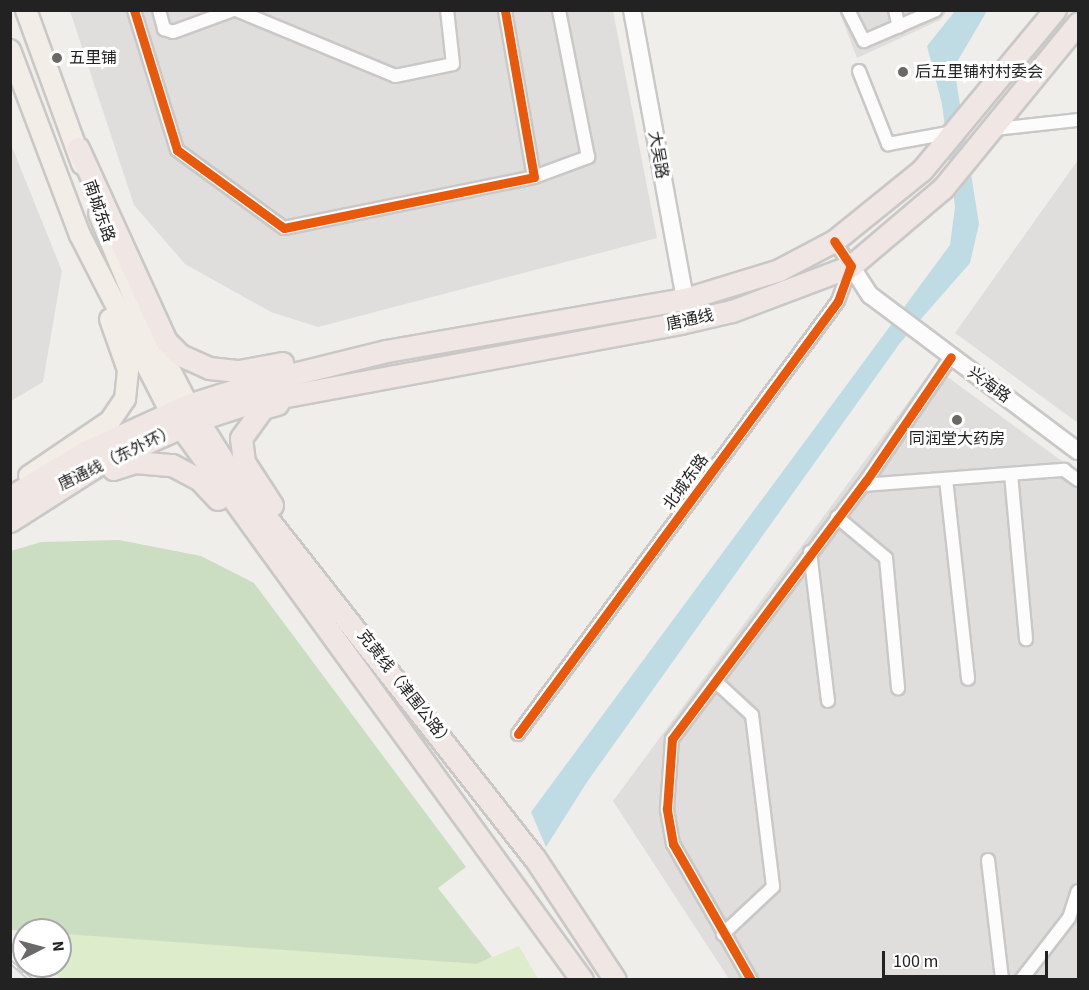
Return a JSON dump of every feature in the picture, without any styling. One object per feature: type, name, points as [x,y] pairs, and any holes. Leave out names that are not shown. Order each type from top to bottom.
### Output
[{"type":"highway","name":"唐通线","points":[[184,416],[386,351],[685,299],[779,270],[834,241],[922,170],[958,131],[1055,10]]},
{"type":"highway","name":"唐通线","points":[[184,416],[280,394],[680,323],[732,311],[851,266],[942,188],[996,129],[1078,23]]},
{"type":"highway","points":[[78,148],[143,300],[180,355],[232,371],[358,350],[386,351]]},
{"type":"highway","points":[[319,578],[244,462],[241,438],[262,408],[368,378]]},
{"type":"highway","points":[[10,496],[85,452],[184,416]]},
{"type":"highway","name":"唐通线（东外环）","points":[[10,521],[75,476],[184,416]]},
{"type":"highway","name":"克黄线（津围公路）","points":[[184,416],[286,577],[582,980]]},
{"type":"highway","name":"克黄线（津围公路）","points":[[184,416],[257,507],[319,578],[534,857],[615,980]]},
{"type":"highway","points":[[10,526],[118,467],[163,463],[200,480],[286,577]]},
{"type":"main road","name":"南城东路","points":[[30,12],[123,275],[184,416]]},
{"type":"main road","name":"南城东路","points":[[10,50],[80,235],[184,416]]},
{"type":"main road","points":[[10,496],[34,472],[110,421],[129,386],[123,353],[80,235]]},
{"type":"street","points":[[134,10],[177,150],[284,228],[534,177],[588,157],[559,10]]},
{"type":"street","points":[[159,10],[164,28],[172,32],[235,10],[395,76],[453,64],[447,10]]},
{"type":"street","points":[[504,10],[534,177]]},
{"type":"street","name":"大吴路","points":[[632,10],[685,299]]},
{"type":"street","points":[[848,10],[859,40],[899,27],[936,10]]},
{"type":"street","points":[[895,10],[899,27]]},
{"type":"street","points":[[859,72],[888,144],[958,131]]},
{"type":"street","points":[[996,129],[1078,120]]},
{"type":"street","points":[[834,241],[851,266]]},
{"type":"street","name":"兴海路","points":[[851,266],[870,295],[1078,451]]},
{"type":"street","name":"北城东路","points":[[518,735],[838,301],[851,266]]},
{"type":"street","points":[[751,980],[687,874],[667,809],[672,739],[810,552],[863,485],[951,357]]},
{"type":"street","points":[[863,485],[1064,470],[1078,480]]},
{"type":"street","points":[[1011,474],[1026,639]]},
{"type":"street","points":[[946,479],[968,679]]},
{"type":"street","points":[[837,517],[886,558],[898,688]]},
{"type":"street","points":[[810,552],[828,701]]},
{"type":"street","points":[[715,681],[752,715],[773,887],[723,934]]},
{"type":"street","points":[[988,860],[1002,980]]},
{"type":"street","points":[[1021,980],[1069,918],[1078,891]]},
{"type":"shaded area","points":[[70,11],[613,11],[657,238],[318,327],[271,312],[185,264],[134,205]]},
{"type":"shaded area","points":[[839,11],[947,11],[940,20],[857,58]]},
{"type":"shaded area","points":[[10,142],[62,271],[43,382],[11,401]]},
{"type":"shaded area","points":[[1078,160],[1078,423],[955,333]]},
{"type":"shaded area","points":[[934,367],[1078,473],[1078,979],[729,979],[613,801]]},
{"type":"green space","points":[[119,540],[201,556],[254,583],[466,867],[438,888],[492,957],[477,964],[72,934],[72,918],[12,918],[11,930],[11,551],[41,542]]},
{"type":"green space","points":[[72,934],[477,964],[519,946],[538,979],[62,980],[60,978],[72,978]]},
{"type":"water","points":[[955,11],[987,11],[954,67],[979,224],[970,263],[900,343],[587,782],[546,847],[531,812],[950,245],[955,207],[942,104],[927,46]]},
{"type":"railway","points":[[10,961],[32,980]]},
{"type":"cycle path","points":[[134,10],[177,150],[284,228],[534,177],[505,10]]},
{"type":"cycle path","points":[[518,734],[838,301],[851,266],[834,241]]},
{"type":"cycle path","points":[[751,980],[673,844],[667,809],[672,739],[866,481],[951,357]]},
{"type":"place","name":"五里铺","points":[[57,58]]},
{"type":"place","name":"后五里铺村村委会","points":[[903,72]]},
{"type":"place","name":"同润堂大药房","points":[[957,420]]}]
